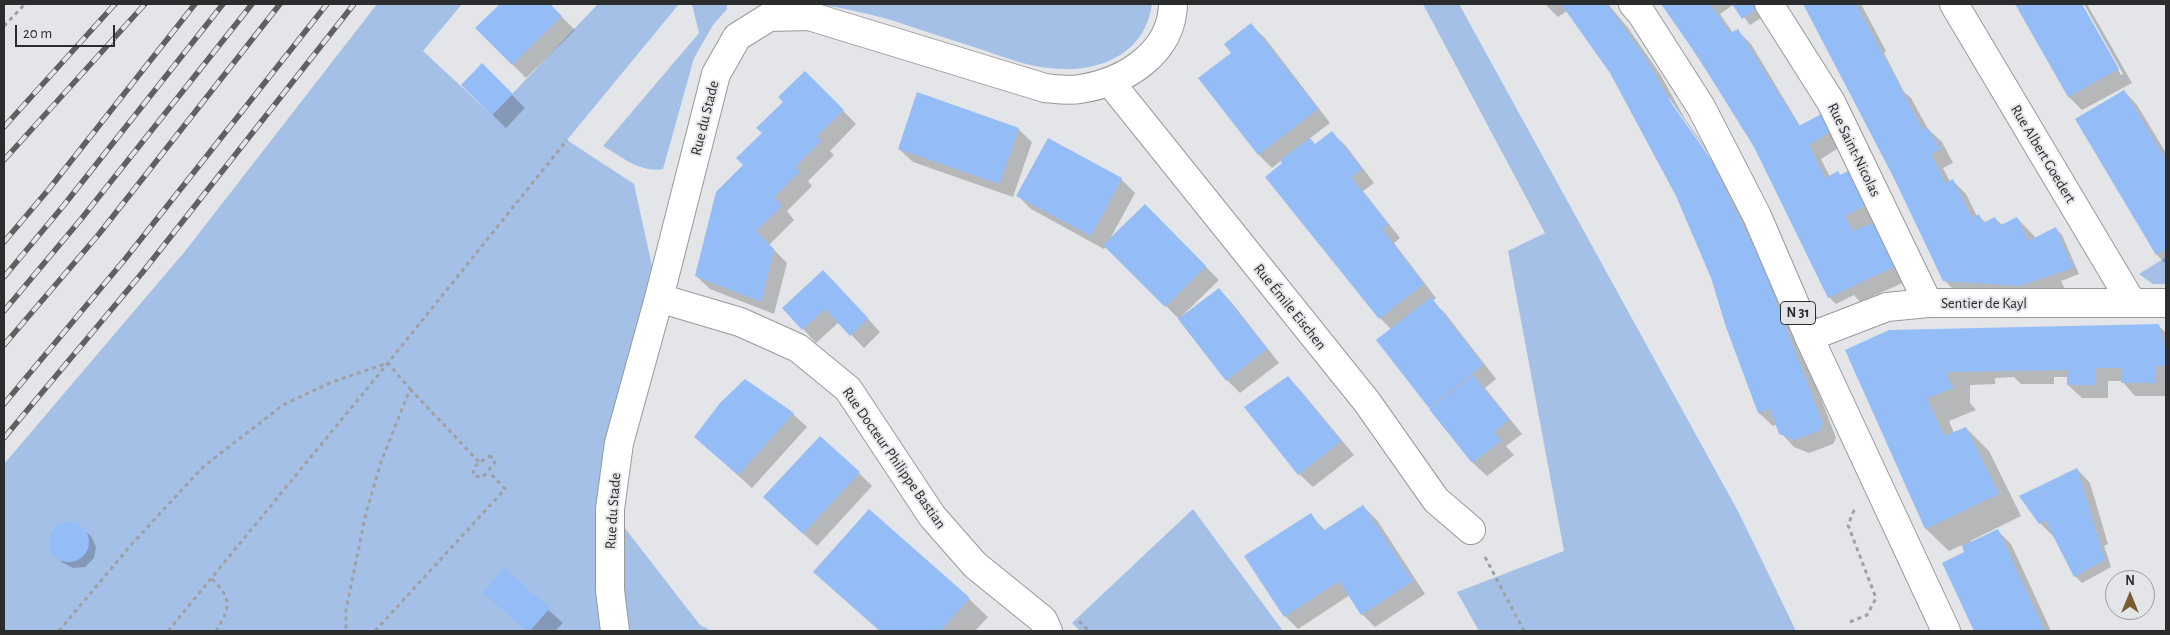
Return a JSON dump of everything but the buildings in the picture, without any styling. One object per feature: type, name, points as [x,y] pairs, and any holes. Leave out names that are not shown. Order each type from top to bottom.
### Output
[{"type":"street","name":"Rue du Stade","points":[[615,631],[610,590],[610,509],[619,443],[659,298],[716,74],[737,37],[769,17],[809,16],[1045,88],[1078,90],[1110,82],[1139,67],[1161,44],[1172,18],[1173,4]]},
{"type":"street","name":"N 31","points":[[1633,4],[1641,13],[1701,108],[1756,216],[1808,337],[1946,631]]},
{"type":"street","name":"Rue Saint-Nicolas","points":[[1769,4],[1831,102],[1928,303]]},
{"type":"street","name":"Rue Albert Goedert","points":[[1954,4],[2132,303]]},
{"type":"street","name":"Rue Émile Eischen","points":[[1110,82],[1367,402],[1436,500],[1471,530]]},
{"type":"street","name":"Rue Docteur Philippe Bastian","points":[[659,298],[740,322],[798,348],[848,389],[932,516],[975,565],[1043,620],[1048,631]]},
{"type":"street","name":"Sentier de Kayl","points":[[1808,337],[1887,307],[1928,303],[2166,303]]},
{"type":"path","points":[[4,26],[25,4]]},
{"type":"path","points":[[168,631],[212,580],[567,140]]},
{"type":"path","points":[[388,363],[410,389],[480,462]]},
{"type":"path","points":[[59,631],[130,546],[203,467],[282,405],[332,382],[388,363]]},
{"type":"path","points":[[346,631],[346,610],[366,513],[381,462],[410,389]]},
{"type":"path","points":[[489,456],[494,458],[496,462],[489,472],[483,477],[474,476],[473,472],[480,462],[489,456]]},
{"type":"path","points":[[375,631],[505,489],[489,472]]},
{"type":"path","points":[[1850,622],[1867,615],[1876,598],[1848,525],[1857,501],[1880,492]]},
{"type":"path","points":[[1471,530],[1524,631]]},
{"type":"path","points":[[212,580],[225,593],[228,609],[216,631]]},
{"type":"path","points":[[1077,618],[1089,631]]},
{"type":"shaded area","points":[[377,4],[462,4],[423,51],[492,115],[598,4],[679,4],[567,140],[634,184],[659,298],[610,509],[700,625],[712,631],[4,631],[4,464],[186,250]]},
{"type":"shaded area","points":[[692,4],[727,4],[727,9],[713,25],[694,58],[663,169],[647,169],[624,159],[603,146],[699,33]]},
{"type":"shaded area","points":[[818,4],[1152,4],[1140,37],[1129,49],[1116,58],[1100,64],[1084,68],[1067,69],[1040,67],[1024,63],[890,20]]},
{"type":"shaded area","points":[[1423,4],[1459,4],[1739,513],[1796,631],[1479,631],[1457,592],[1564,551],[1508,251],[1545,233]]},
{"type":"shaded area","points":[[2166,257],[2166,284],[2153,284],[2139,274]]},
{"type":"shaded area","points":[[1193,509],[1283,631],[1080,631],[1072,623]]},
{"type":"railway","points":[[4,127],[115,4]]},
{"type":"railway","points":[[4,160],[145,4]]},
{"type":"railway","points":[[4,242],[49,189],[195,4]]},
{"type":"railway","points":[[4,277],[64,205],[223,4]]},
{"type":"railway","points":[[4,311],[82,218],[252,4]]},
{"type":"railway","points":[[4,345],[99,234],[280,4]]},
{"type":"railway","points":[[4,404],[126,258],[327,4]]},
{"type":"railway","points":[[4,438],[142,273],[354,4]]}]
